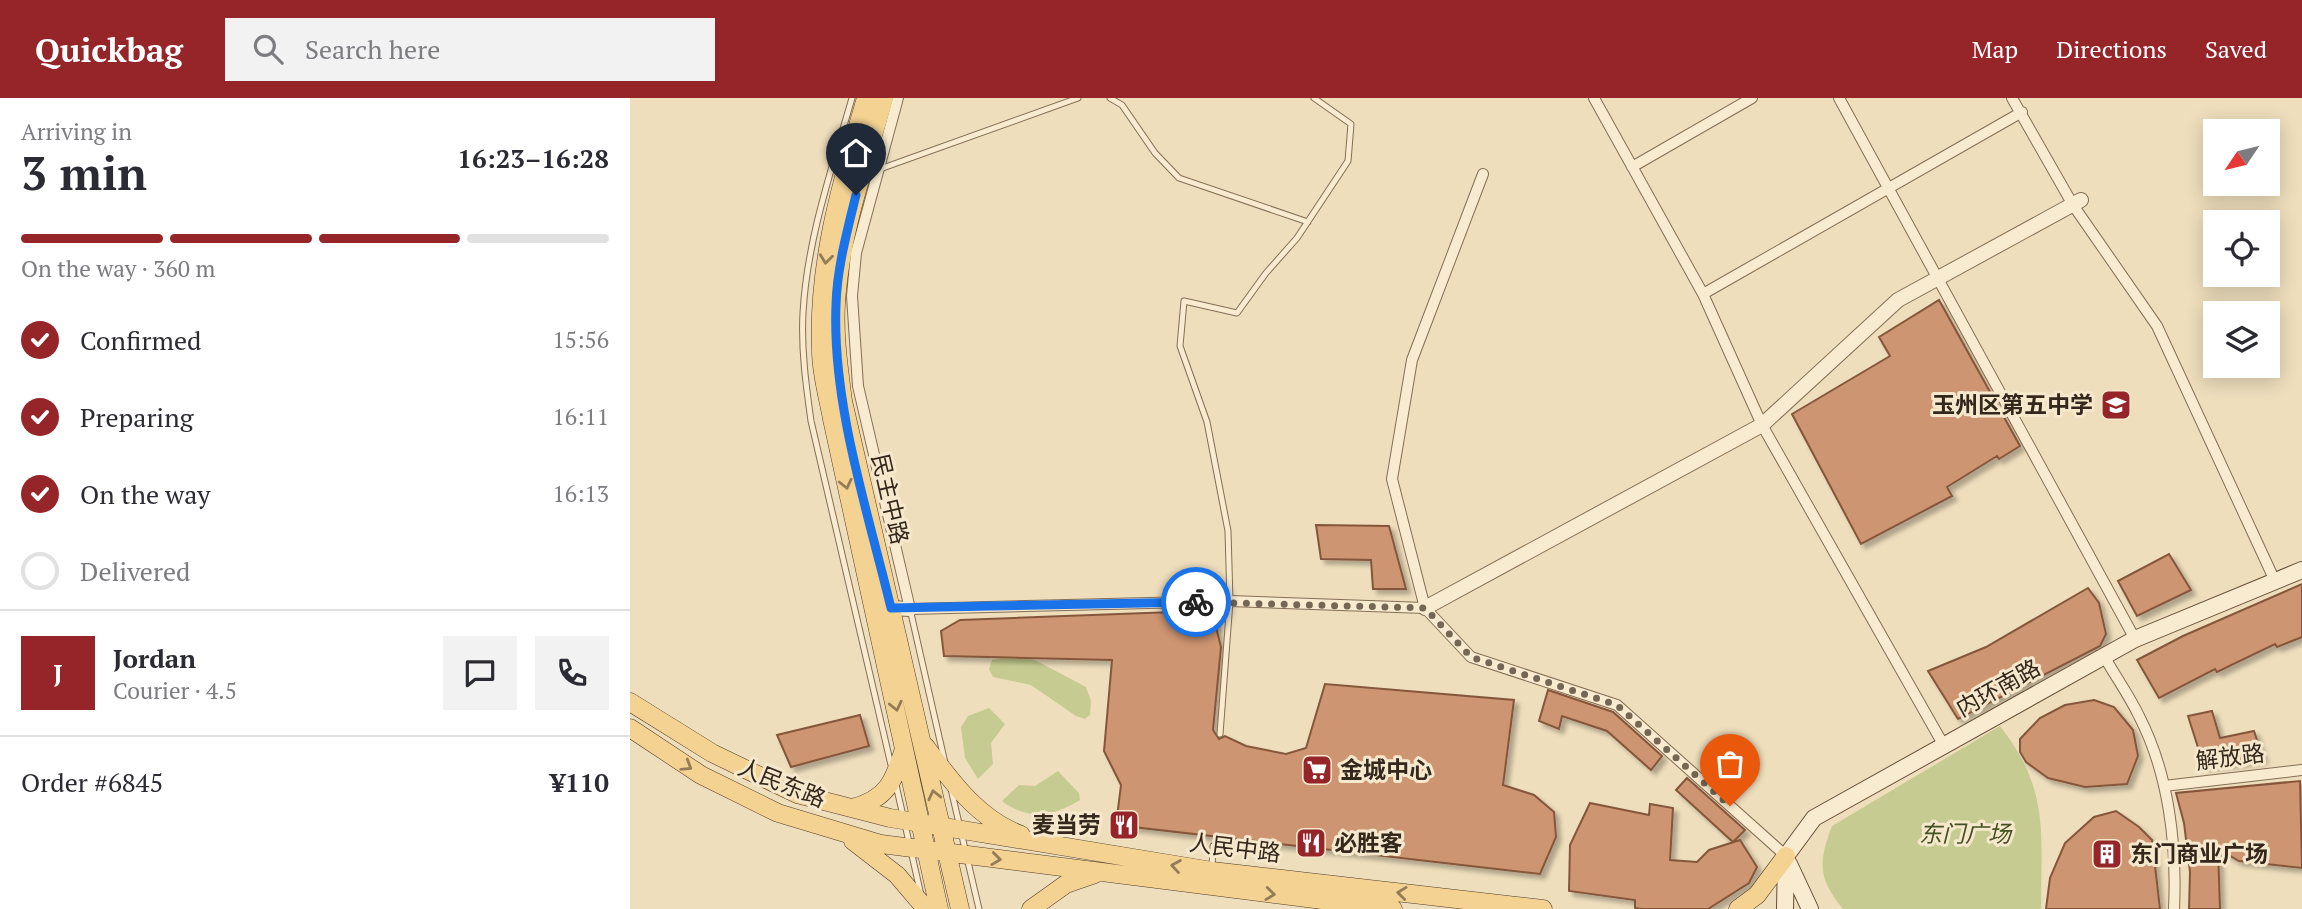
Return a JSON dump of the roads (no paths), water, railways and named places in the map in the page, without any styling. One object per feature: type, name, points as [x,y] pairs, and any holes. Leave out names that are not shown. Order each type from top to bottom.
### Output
[{"type":"main road","name":"民主中路","points":[[866,98],[831,219],[821,301],[821,353],[832,419],[913,745],[941,827],[960,909]]},
{"type":"main road","name":"民主中路","points":[[884,98],[844,247],[836,306],[843,401],[891,608],[913,745],[922,824],[928,851],[928,908]]},
{"type":"main road","name":"内环南路","points":[[1786,856],[1814,818],[1942,744],[2135,639],[2302,570]]},
{"type":"main road","name":"人民东路","points":[[630,702],[724,759],[797,794],[922,824]]},
{"type":"main road","name":"人民东路","points":[[630,729],[701,775],[778,813],[881,844],[928,851]]},
{"type":"main road","points":[[849,808],[872,802],[894,778],[913,745],[990,818],[1010,831],[1054,847]]},
{"type":"main road","name":"人民中路","points":[[922,824],[1212,871],[1543,909]]},
{"type":"main road","points":[[839,831],[897,875],[928,908]]},
{"type":"main road","name":"人民中路","points":[[928,851],[1393,909]]},
{"type":"main road","points":[[1738,909],[1757,895],[1786,856]]},
{"type":"main road","points":[[1785,909],[1786,856]]},
{"type":"main road","points":[[1786,856],[1810,909]]},
{"type":"main road","points":[[1031,909],[1066,884],[1099,872]]},
{"type":"street","points":[[898,98],[856,253],[852,296],[853,347],[858,386],[910,609]]},
{"type":"street","points":[[1594,98],[1703,294],[1762,425],[1942,744]]},
{"type":"street","points":[[1632,167],[1752,98]]},
{"type":"street","points":[[1839,98],[2135,639]]},
{"type":"street","points":[[2012,98],[2157,326],[2275,581]]},
{"type":"street","points":[[1703,294],[2022,112]]},
{"type":"street","points":[[1483,174],[1412,360],[1392,479],[1425,608],[1471,657],[1617,705],[1786,856]]},
{"type":"street","points":[[891,608],[1230,601],[1425,608],[1762,425],[1898,300],[2077,202]]},
{"type":"street","points":[[2104,656],[2140,718],[2164,786],[2176,863],[2174,909]]},
{"type":"street","points":[[630,742],[649,741]]},
{"type":"street","name":"解放路","points":[[2164,786],[2302,769]]},
{"type":"lane","points":[[852,98],[808,262],[803,315],[805,375],[811,421],[894,778],[901,820],[928,908]]},
{"type":"lane","points":[[877,170],[1078,98]]},
{"type":"lane","points":[[1110,98],[1122,105],[1155,153],[1179,178],[1308,222]]},
{"type":"lane","points":[[1220,734],[1230,601],[1228,531],[1207,422],[1180,346],[1184,301],[1237,313],[1266,272],[1308,222],[1348,161],[1351,124],[1314,98]]},
{"type":"lane","points":[[910,609],[969,855],[979,909]]},
{"type":"lane","points":[[1212,871],[1213,846]]},
{"type":"place","name":"玉州区第五中学","points":[[2116,405]]},
{"type":"place","name":"金城中心","points":[[1317,770]]},
{"type":"place","name":"麦当劳","points":[[1124,825]]},
{"type":"place","name":"必胜客","points":[[1311,843]]},
{"type":"place","name":"东门商业广场","points":[[2107,854]]},
{"type":"park label","name":"东门广场","points":[[1965,834]]}]
